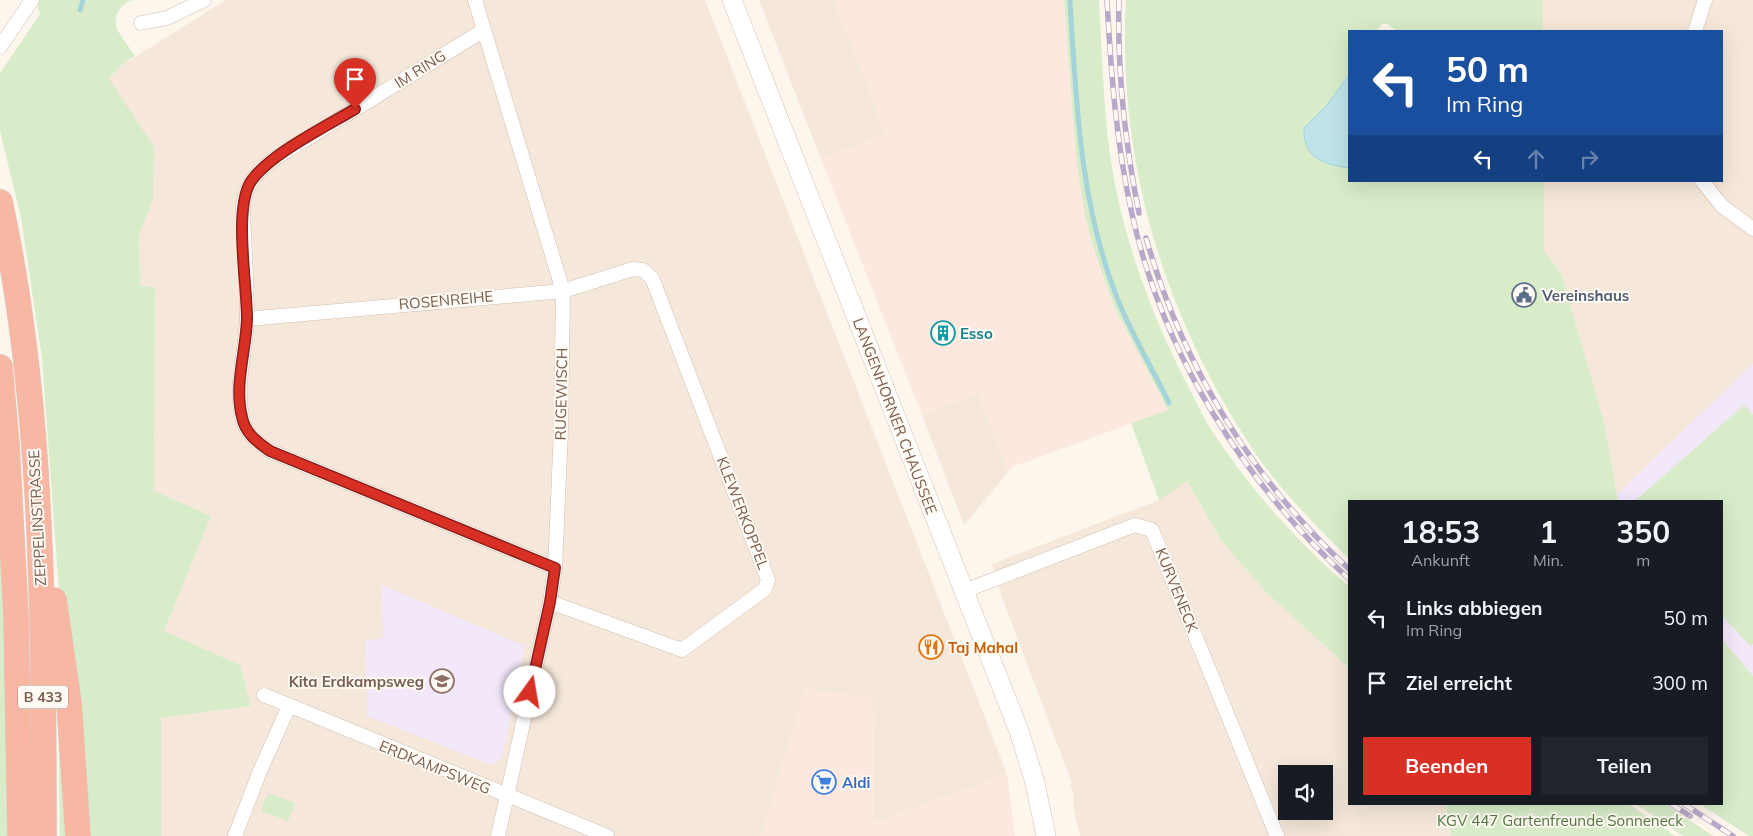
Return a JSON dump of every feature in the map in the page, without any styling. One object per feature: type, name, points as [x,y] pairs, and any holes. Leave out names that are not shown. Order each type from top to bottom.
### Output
[{"type":"highway","name":"ZEPPELINSTRASSE","points":[[0,202],[13,271],[24,352],[36,484],[44,836]]},
{"type":"highway","name":"ZEPPELINSTRASSE","points":[[0,367],[7,446],[15,607],[20,836]]},
{"type":"highway","points":[[39,557],[57,615],[69,703],[78,836]]},
{"type":"main road","name":"LANGENHORNER CHAUSSEE","points":[[732,0],[1019,731],[1035,783],[1046,836]]},
{"type":"street","points":[[0,47],[32,0]]},
{"type":"street","points":[[141,23],[167,18],[204,0]]},
{"type":"street","name":"RUGEWISCH","points":[[475,0],[563,291],[561,430],[555,568],[550,602],[498,836]]},
{"type":"street","points":[[1695,30],[1705,0]]},
{"type":"street","name":"IM RING","points":[[484,30],[274,159],[256,175],[244,195],[243,207],[247,319],[240,375],[242,416],[246,429],[256,442],[270,451],[555,568]]},
{"type":"street","points":[[1703,182],[1722,206],[1753,229]]},
{"type":"street","name":"ROSENREIHE","points":[[247,319],[563,291],[627,270],[643,270]]},
{"type":"street","name":"KLEWERKOPPEL","points":[[550,602],[682,650],[765,589],[768,580],[652,278],[643,270]]},
{"type":"street","name":"KURVENECK","points":[[964,591],[1135,525],[1152,530],[1276,836]]},
{"type":"street","name":"ERDKAMPSWEG","points":[[264,695],[607,836]]},
{"type":"street","points":[[235,836],[260,771],[289,706]]},
{"type":"shaded area","points":[[226,0],[705,0],[1007,774],[874,823],[873,699],[805,689],[761,836],[161,836],[161,718],[251,706],[240,665],[164,631],[211,516],[154,492],[155,287],[140,286],[139,235],[153,199],[109,79],[119,67]]},
{"type":"shaded area","points":[[759,0],[834,0],[886,134],[821,159]]},
{"type":"shaded area","points":[[834,0],[1064,0],[1076,158],[1085,217],[1096,256],[1115,309],[1168,410],[1012,467],[1008,472],[978,393],[922,415],[821,159],[886,134]]},
{"type":"shaded area","points":[[1543,0],[1753,0],[1753,364],[1617,494],[1604,422],[1561,273],[1544,251],[1544,182],[1723,182],[1723,30],[1543,30]]},
{"type":"shaded area","points":[[1753,364],[1753,676],[1723,640],[1723,500],[1618,500],[1617,494]]},
{"type":"shaded area","points":[[978,393],[1008,472],[964,525],[922,415]]},
{"type":"shaded area","points":[[1186,480],[1222,542],[1268,594],[1348,667],[1348,805],[1446,805],[1451,836],[1080,836],[1073,807],[1074,795],[1070,784],[1072,783],[1003,600],[992,564],[1159,500]]},
{"type":"shaded area","name":"Kita Erdkampsweg","points":[[382,585],[525,646],[502,758],[492,765],[367,716],[366,640],[383,639]]},
{"type":"shaded area","points":[[805,689],[873,698],[874,823],[1007,774],[1015,836],[761,836]]},
{"type":"green space","points":[[36,0],[134,0],[126,3],[120,9],[116,17],[116,26],[135,56],[119,67],[109,79],[154,147],[153,199],[139,235],[140,286],[155,287],[154,491],[211,516],[164,631],[240,665],[251,706],[161,718],[161,836],[84,836],[58,578],[42,358],[21,218],[0,131],[0,73],[40,14]]},
{"type":"green space","points":[[1064,0],[1099,0],[1106,116],[1115,186],[1131,248],[1152,308],[1178,366],[1208,424],[1228,455],[1259,495],[1293,533],[1348,585],[1348,667],[1268,594],[1222,542],[1187,481],[1159,500],[1131,423],[1168,410],[1115,309],[1096,256],[1085,217],[1076,158]]},
{"type":"green space","points":[[1126,0],[1543,0],[1543,30],[1396,30],[1387,24],[1382,24],[1378,30],[1348,30],[1348,76],[1326,106],[1304,128],[1313,154],[1322,162],[1348,168],[1348,182],[1544,182],[1544,251],[1561,273],[1604,422],[1618,500],[1348,500],[1348,558],[1268,471],[1226,405],[1197,352],[1173,296],[1154,239],[1140,181],[1130,122],[1125,61]]},
{"type":"green space","points":[[1744,405],[1753,415],[1753,644],[1750,646],[1723,616],[1723,500],[1636,500]]},
{"type":"green space","points":[[0,511],[12,836],[0,836]]},
{"type":"green space","points":[[1723,640],[1753,676],[1753,836],[1749,836],[1702,805],[1723,805]]},
{"type":"green space","points":[[58,705],[70,836],[60,836]]},
{"type":"green space","points":[[268,793],[295,803],[288,821],[261,811]]},
{"type":"green space","name":"KGV 447 Gartenfreunde Sonneneck","points":[[1446,805],[1630,805],[1675,836],[1451,836]]},
{"type":"green space","points":[[1637,805],[1666,805],[1713,836],[1683,836]]},
{"type":"water","points":[[1348,76],[1348,168],[1323,162],[1316,158],[1307,147],[1304,128],[1326,106]]},
{"type":"waterway","points":[[80,10],[83,0]]},
{"type":"waterway","points":[[1070,0],[1082,155],[1096,231],[1120,305],[1169,403]]},
{"type":"railway","points":[[1107,0],[1115,107],[1126,187],[1146,266],[1164,317],[1187,366],[1213,413],[1242,458],[1275,501],[1348,578]]},
{"type":"railway","points":[[1119,0],[1119,54],[1123,107],[1139,213]]},
{"type":"railway","points":[[1146,238],[1161,285],[1179,330],[1200,375],[1225,417],[1281,497],[1348,568]]},
{"type":"railway","points":[[1673,805],[1690,816]]},
{"type":"railway","points":[[1686,805],[1733,836]]},
{"type":"place","name":"Vereinshaus","points":[[1524,295]]},
{"type":"place","name":"Esso","points":[[943,333]]},
{"type":"place","name":"Taj Mahal","points":[[931,647]]},
{"type":"place","name":"Kita Erdkampsweg","points":[[442,681]]},
{"type":"place","name":"Aldi","points":[[824,782]]},
{"type":"route","points":[[355,109],[262,168],[250,183],[244,195],[247,319],[240,375],[242,416],[246,429],[256,442],[270,451],[555,568],[550,602],[530,692]]}]
